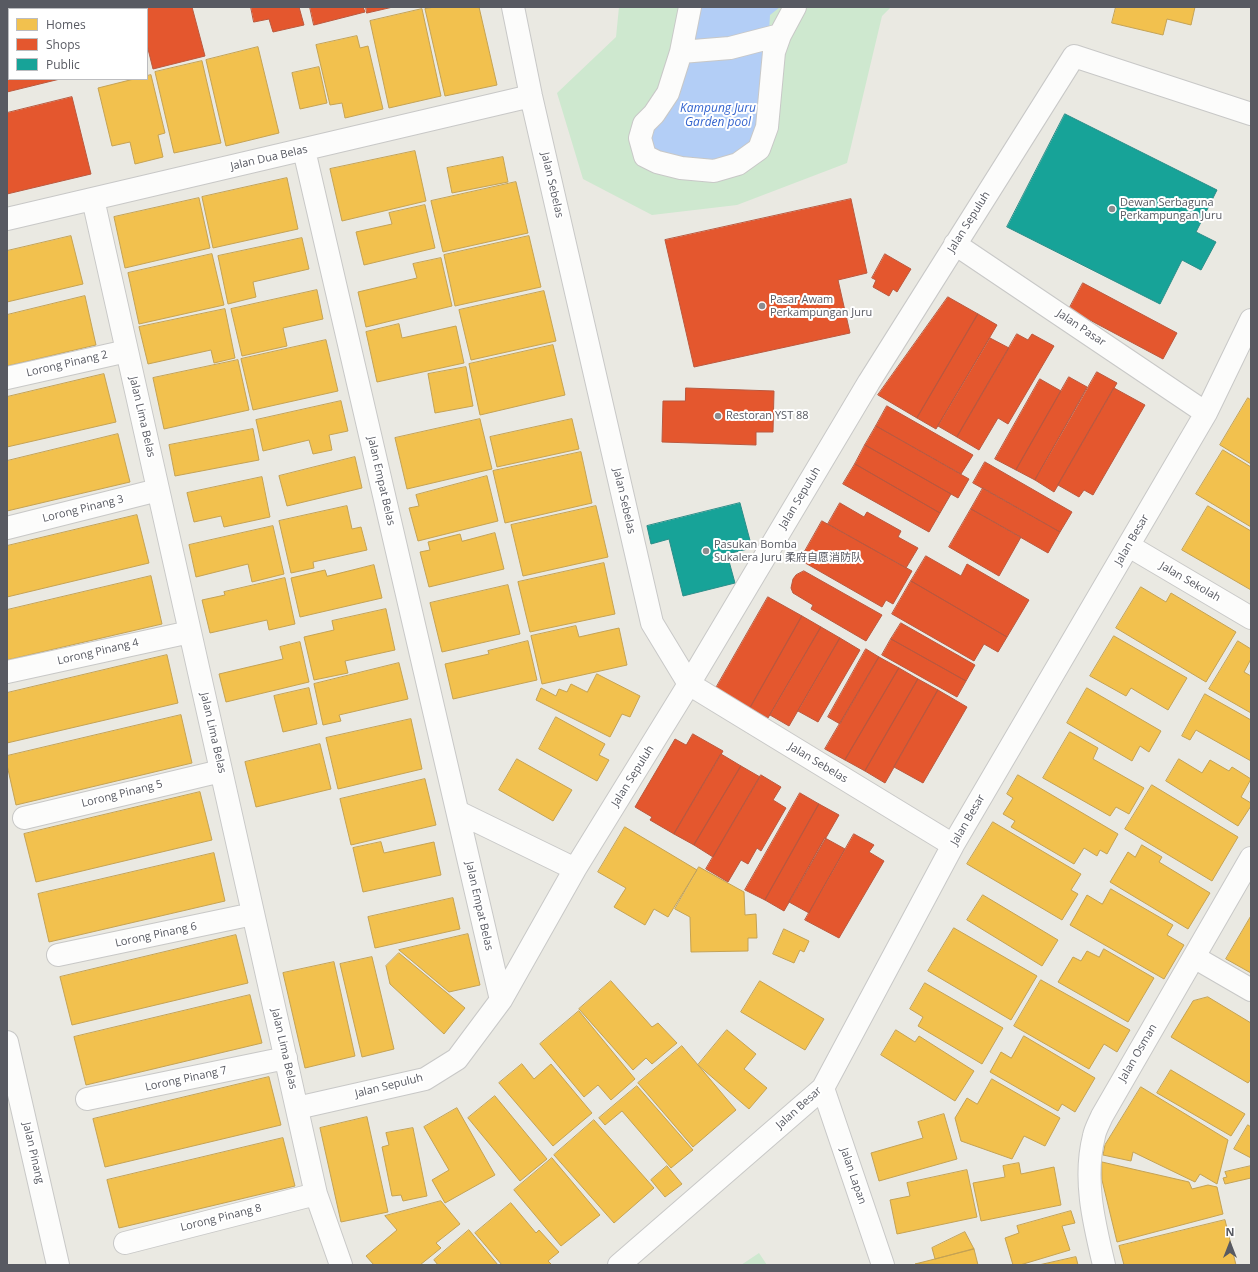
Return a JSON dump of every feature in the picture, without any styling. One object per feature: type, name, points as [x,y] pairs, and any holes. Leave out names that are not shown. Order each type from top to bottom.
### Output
[{"type":"street","name":"Jalan Sebelas","points":[[514,7],[531,96],[652,623],[689,684],[953,846]]},
{"type":"street","points":[[690,7],[681,52],[668,93],[654,114],[644,124],[640,138],[645,156],[657,162],[681,168],[714,171],[738,164],[759,149],[767,127],[774,52],[780,35],[795,7]]},
{"type":"street","points":[[681,52],[730,48],[780,35]]},
{"type":"street","name":"Jalan Sepuluh","points":[[297,1108],[425,1079],[458,1059],[501,1000],[575,869],[689,684],[865,389],[1074,56],[1251,114]]},
{"type":"street","name":"Jalan Dua Belas","points":[[7,219],[531,96]]},
{"type":"street","name":"Jalan Empat Belas","points":[[304,150],[501,1000]]},
{"type":"street","name":"Jalan Lima Belas","points":[[93,199],[316,1194],[341,1265]]},
{"type":"street","name":"Jalan Pasar","points":[[955,244],[1206,413]]},
{"type":"street","name":"Jalan Besar","points":[[620,1265],[823,1088],[953,846],[1206,413],[1251,320]]},
{"type":"street","name":"Lorong Pinang 2","points":[[7,378],[127,351]]},
{"type":"street","name":"Lorong Pinang 3","points":[[7,528],[158,490]]},
{"type":"street","name":"Jalan Sekolah","points":[[1129,546],[1251,618]]},
{"type":"street","name":"Lorong Pinang 4","points":[[7,672],[190,632]]},
{"type":"street","name":"Lorong Pinang 5","points":[[24,818],[221,771]]},
{"type":"street","points":[[458,812],[575,869]]},
{"type":"street","name":"Jalan Osman","points":[[1104,1265],[1093,1216],[1090,1189],[1090,1161],[1094,1136],[1102,1116],[1251,858]]},
{"type":"street","name":"Lorong Pinang 6","points":[[58,955],[253,914]]},
{"type":"street","points":[[1194,957],[1251,990]]},
{"type":"street","name":"Jalan Pinang","points":[[7,1042],[58,1265]]},
{"type":"street","name":"Lorong Pinang 7","points":[[87,1099],[286,1058]]},
{"type":"street","name":"Jalan Lapan","points":[[823,1088],[883,1265]]},
{"type":"street","name":"Lorong Pinang 8","points":[[125,1243],[316,1194]]},
{"type":"green space","points":[[619,7],[891,7],[882,16],[847,163],[737,205],[652,215],[583,179],[557,93],[616,37]]},
{"type":"green space","points":[[759,1253],[767,1265],[741,1265]]},
{"type":"water","name":"Kampung Juru Garden pool","points":[[698,7],[780,7],[770,15],[763,126],[754,149],[710,168],[654,153],[650,138]]},
{"type":"building: Homes","points":[[435,7],[479,7],[497,85],[445,96],[425,9]]},
{"type":"building: Homes","points":[[1116,7],[1195,7],[1191,25],[1167,19],[1163,35],[1112,23]]},
{"type":"building: Homes","points":[[422,9],[441,96],[389,108],[370,21]]},
{"type":"building: Homes","points":[[357,36],[360,48],[368,46],[383,109],[345,118],[342,103],[330,105],[316,45]]},
{"type":"building: Homes","points":[[258,47],[279,133],[226,146],[206,60]]},
{"type":"building: Homes","points":[[202,61],[221,143],[174,153],[155,72]]},
{"type":"building: Homes","points":[[319,67],[327,103],[300,109],[292,73]]},
{"type":"building: Homes","points":[[151,75],[165,133],[158,135],[163,157],[135,164],[130,142],[112,146],[98,88],[130,80],[148,80],[148,76]]},
{"type":"building: Homes","points":[[415,151],[426,201],[342,221],[330,169]]},
{"type":"building: Homes","points":[[503,157],[508,182],[452,193],[447,168]]},
{"type":"building: Homes","points":[[287,178],[298,229],[213,248],[202,197]]},
{"type":"building: Homes","points":[[516,182],[528,233],[443,252],[431,201]]},
{"type":"building: Homes","points":[[199,198],[210,248],[125,268],[114,217]]},
{"type":"building: Homes","points":[[425,205],[435,248],[364,265],[356,232],[392,224],[389,213]]},
{"type":"building: Homes","points":[[71,236],[83,284],[7,302],[7,251]]},
{"type":"building: Homes","points":[[529,236],[541,287],[455,306],[444,255]]},
{"type":"building: Homes","points":[[302,238],[309,269],[253,282],[256,297],[228,304],[218,256]]},
{"type":"building: Homes","points":[[212,254],[224,305],[139,324],[128,273]]},
{"type":"building: Homes","points":[[441,258],[452,306],[366,327],[358,292],[417,278],[413,264]]},
{"type":"building: Homes","points":[[317,290],[323,319],[283,328],[287,346],[242,356],[231,309]]},
{"type":"building: Homes","points":[[544,291],[556,341],[471,360],[459,310]]},
{"type":"building: Homes","points":[[85,296],[96,345],[7,366],[7,315]]},
{"type":"building: Homes","points":[[225,309],[235,358],[214,363],[211,350],[148,364],[139,327]]},
{"type":"building: Homes","points":[[399,324],[402,338],[456,326],[464,363],[377,382],[366,332]]},
{"type":"building: Homes","points":[[326,340],[338,391],[253,410],[241,359]]},
{"type":"building: Homes","points":[[553,345],[565,395],[480,415],[469,364]]},
{"type":"building: Homes","points":[[238,360],[249,410],[164,429],[153,378]]},
{"type":"building: Homes","points":[[466,367],[473,406],[435,413],[428,374]]},
{"type":"building: Homes","points":[[104,374],[116,422],[7,447],[7,397]]},
{"type":"building: Homes","points":[[1248,398],[1251,400],[1251,464],[1220,445]]},
{"type":"building: Homes","points":[[341,401],[348,431],[329,435],[332,450],[313,454],[309,440],[263,451],[256,420]]},
{"type":"building: Homes","points":[[480,419],[492,469],[407,489],[395,438]]},
{"type":"building: Homes","points":[[572,419],[579,449],[497,467],[490,437]]},
{"type":"building: Homes","points":[[253,429],[259,460],[175,476],[169,445]]},
{"type":"building: Homes","points":[[118,434],[130,482],[7,511],[7,461]]},
{"type":"building: Homes","points":[[1223,450],[1251,467],[1251,527],[1196,494]]},
{"type":"building: Homes","points":[[581,452],[592,503],[505,523],[493,471]]},
{"type":"building: Homes","points":[[355,457],[362,488],[287,506],[279,476]]},
{"type":"building: Homes","points":[[487,476],[498,521],[418,541],[409,508],[419,506],[416,495]]},
{"type":"building: Homes","points":[[262,477],[270,517],[224,527],[221,516],[194,522],[187,493]]},
{"type":"building: Homes","points":[[347,506],[352,529],[361,527],[367,550],[313,562],[314,568],[291,573],[279,521]]},
{"type":"building: Homes","points":[[596,506],[608,557],[523,576],[511,525]]},
{"type":"building: Homes","points":[[1208,506],[1251,531],[1251,590],[1182,550]]},
{"type":"building: Homes","points":[[137,515],[149,563],[7,597],[7,546]]},
{"type":"building: Homes","points":[[273,526],[284,574],[252,582],[248,564],[196,577],[189,545]]},
{"type":"building: Homes","points":[[495,533],[504,569],[429,587],[420,552],[430,550],[428,542],[460,534],[462,541]]},
{"type":"building: Homes","points":[[604,563],[615,614],[530,632],[518,582]]},
{"type":"building: Homes","points":[[374,565],[382,598],[300,617],[291,578],[325,570],[327,576]]},
{"type":"building: Homes","points":[[151,576],[162,624],[7,660],[7,610]]},
{"type":"building: Homes","points":[[285,578],[295,624],[269,630],[267,620],[210,633],[202,600],[225,595],[224,592]]},
{"type":"building: Homes","points":[[508,585],[520,634],[442,652],[430,603]]},
{"type":"building: Homes","points":[[1141,587],[1166,602],[1171,593],[1236,632],[1206,682],[1116,628]]},
{"type":"building: Homes","points":[[386,609],[395,650],[345,661],[348,673],[314,680],[304,637],[334,630],[332,621]]},
{"type":"building: Homes","points":[[576,626],[579,637],[619,628],[627,665],[542,684],[531,636]]},
{"type":"building: Homes","points":[[1114,636],[1187,678],[1168,710],[1131,688],[1126,696],[1090,676]]},
{"type":"building: Homes","points":[[528,641],[537,680],[453,699],[445,664],[489,654],[488,651]]},
{"type":"building: Homes","points":[[1238,641],[1251,649],[1251,659],[1244,672],[1251,676],[1251,713],[1209,689]]},
{"type":"building: Homes","points":[[300,642],[309,682],[226,702],[219,674],[283,659],[280,647]]},
{"type":"building: Homes","points":[[167,655],[178,703],[7,743],[7,693]]},
{"type":"building: Homes","points":[[399,663],[408,699],[339,715],[341,721],[323,725],[314,684]]},
{"type":"building: Homes","points":[[597,674],[640,696],[630,717],[622,714],[610,737],[536,700],[541,688],[556,696],[559,689],[567,692],[571,684],[587,692]]},
{"type":"building: Homes","points":[[309,688],[317,724],[283,732],[274,696]]},
{"type":"building: Homes","points":[[1087,688],[1161,731],[1149,752],[1140,746],[1132,761],[1067,723]]},
{"type":"building: Homes","points":[[1205,694],[1251,720],[1251,761],[1196,730],[1190,740],[1182,736]]},
{"type":"building: Homes","points":[[181,715],[192,763],[16,805],[7,765],[7,756]]},
{"type":"building: Homes","points":[[556,717],[605,744],[599,755],[609,760],[597,781],[539,749]]},
{"type":"building: Homes","points":[[411,719],[422,769],[338,789],[326,738]]},
{"type":"building: Homes","points":[[1070,732],[1098,748],[1093,759],[1144,788],[1129,814],[1116,807],[1110,816],[1043,778]]},
{"type":"building: Homes","points":[[320,744],[331,789],[256,807],[245,762]]},
{"type":"building: Homes","points":[[517,759],[572,790],[553,821],[499,790]]},
{"type":"building: Homes","points":[[1179,759],[1202,773],[1210,760],[1229,771],[1232,767],[1251,779],[1241,797],[1251,803],[1251,806],[1238,826],[1166,781]]},
{"type":"building: Homes","points":[[1018,775],[1118,834],[1107,854],[1100,850],[1097,856],[1084,848],[1074,864],[1011,827],[1015,821],[1003,814],[1013,798],[1007,794]]},
{"type":"building: Homes","points":[[425,779],[436,825],[351,845],[340,799]]},
{"type":"building: Homes","points":[[1152,785],[1238,837],[1212,881],[1125,829]]},
{"type":"building: Homes","points":[[200,792],[212,840],[36,882],[24,834]]},
{"type":"building: Homes","points":[[993,822],[1081,874],[1071,890],[1078,894],[1062,920],[967,864]]},
{"type":"building: Homes","points":[[625,827],[697,870],[668,917],[654,909],[645,925],[614,907],[626,888],[598,872]]},
{"type":"building: Homes","points":[[381,842],[384,853],[434,842],[441,875],[363,892],[353,848]]},
{"type":"building: Homes","points":[[1142,845],[1162,857],[1159,862],[1210,893],[1188,929],[1110,882],[1128,852],[1135,857]]},
{"type":"building: Homes","points":[[214,853],[225,901],[49,942],[38,894]]},
{"type":"building: Homes","points":[[699,867],[744,892],[745,915],[756,914],[757,938],[748,938],[748,951],[691,952],[690,917],[675,909]]},
{"type":"building: Homes","points":[[1111,889],[1173,925],[1167,935],[1184,945],[1164,979],[1070,925],[1087,895],[1102,904]]},
{"type":"building: Homes","points":[[983,895],[1058,940],[1042,966],[967,920]]},
{"type":"building: Homes","points":[[453,898],[460,929],[375,948],[368,917]]},
{"type":"building: Homes","points":[[1251,916],[1251,973],[1226,959]]},
{"type":"building: Homes","points":[[954,928],[1037,976],[1011,1020],[928,971]]},
{"type":"building: Homes","points":[[784,929],[809,941],[804,952],[800,950],[794,963],[773,954]]},
{"type":"building: Homes","points":[[468,934],[480,985],[449,992],[399,950]]},
{"type":"building: Homes","points":[[236,935],[248,983],[72,1025],[60,977]]},
{"type":"building: Homes","points":[[1104,949],[1154,978],[1128,1022],[1058,982],[1073,957],[1081,961],[1087,951],[1099,957]]},
{"type":"building: Homes","points":[[399,953],[465,1008],[444,1034],[390,984],[386,966]]},
{"type":"building: Homes","points":[[372,957],[394,1049],[362,1057],[340,964]]},
{"type":"building: Homes","points":[[334,962],[355,1056],[305,1068],[283,973]]},
{"type":"building: Homes","points":[[1041,980],[1130,1030],[1117,1052],[1104,1044],[1089,1069],[1014,1026]]},
{"type":"building: Homes","points":[[611,981],[652,1027],[658,1023],[677,1043],[652,1064],[646,1058],[633,1070],[579,1009]]},
{"type":"building: Homes","points":[[760,981],[824,1019],[805,1050],[741,1012]]},
{"type":"building: Homes","points":[[925,983],[1003,1028],[982,1064],[918,1026],[923,1017],[910,1009]]},
{"type":"building: Homes","points":[[250,995],[262,1043],[86,1085],[74,1037]]},
{"type":"building: Homes","points":[[1208,997],[1251,1023],[1251,1079],[1248,1083],[1171,1037],[1193,1001]]},
{"type":"building: Homes","points":[[579,1011],[635,1079],[611,1100],[598,1085],[584,1097],[540,1044]]},
{"type":"building: Homes","points":[[727,1030],[756,1054],[744,1069],[767,1088],[749,1109],[698,1065]]},
{"type":"building: Homes","points":[[896,1030],[915,1042],[919,1036],[974,1071],[955,1101],[881,1055]]},
{"type":"building: Homes","points":[[1024,1036],[1095,1078],[1075,1112],[1062,1104],[1058,1111],[990,1072],[1001,1052],[1011,1058]]},
{"type":"building: Homes","points":[[682,1046],[736,1110],[693,1147],[638,1083]]},
{"type":"building: Homes","points":[[522,1064],[534,1079],[551,1064],[592,1113],[553,1146],[499,1083]]},
{"type":"building: Homes","points":[[1171,1070],[1245,1114],[1231,1136],[1157,1093]]},
{"type":"building: Homes","points":[[269,1077],[281,1125],[105,1167],[93,1119]]},
{"type":"building: Homes","points":[[992,1079],[1060,1118],[1045,1146],[1024,1136],[1012,1159],[961,1141],[955,1118],[967,1098],[977,1104]]},
{"type":"building: Homes","points":[[637,1086],[693,1150],[671,1168],[622,1111],[605,1125],[599,1118]]},
{"type":"building: Homes","points":[[1141,1087],[1228,1140],[1217,1184],[1200,1174],[1195,1182],[1133,1152],[1131,1161],[1103,1155],[1105,1145]]},
{"type":"building: Homes","points":[[495,1096],[547,1159],[520,1181],[468,1118]]},
{"type":"building: Homes","points":[[457,1108],[495,1175],[445,1203],[432,1180],[449,1170],[424,1127]]},
{"type":"building: Homes","points":[[944,1114],[957,1159],[879,1181],[871,1153],[923,1138],[918,1122]]},
{"type":"building: Homes","points":[[367,1117],[388,1212],[341,1222],[320,1128]]},
{"type":"building: Homes","points":[[594,1120],[654,1188],[614,1223],[554,1155]]},
{"type":"building: Homes","points":[[1248,1125],[1251,1127],[1251,1158],[1234,1149]]},
{"type":"building: Homes","points":[[413,1128],[427,1196],[403,1201],[401,1195],[392,1196],[382,1147],[389,1145],[386,1133]]},
{"type":"building: Homes","points":[[283,1138],[295,1186],[119,1228],[107,1180]]},
{"type":"building: Homes","points":[[552,1158],[600,1215],[561,1246],[514,1190]]},
{"type":"building: Homes","points":[[1102,1162],[1189,1182],[1192,1189],[1208,1185],[1217,1187],[1223,1214],[1117,1242],[1102,1180]]},
{"type":"building: Homes","points":[[1019,1163],[1021,1174],[1054,1167],[1061,1205],[981,1221],[973,1183],[1005,1177],[1003,1166]]},
{"type":"building: Homes","points":[[667,1166],[682,1184],[665,1197],[651,1180]]},
{"type":"building: Homes","points":[[1251,1166],[1251,1178],[1225,1184],[1223,1178],[1227,1177],[1225,1172]]},
{"type":"building: Homes","points":[[967,1170],[977,1217],[897,1234],[890,1200],[910,1196],[907,1183]]},
{"type":"building: Homes","points":[[441,1201],[460,1224],[436,1243],[441,1248],[420,1265],[374,1265],[366,1256],[397,1230],[385,1216]]},
{"type":"building: Homes","points":[[511,1203],[536,1233],[539,1230],[559,1252],[548,1261],[552,1265],[502,1265],[475,1233]]},
{"type":"building: Homes","points":[[1071,1211],[1075,1223],[1062,1226],[1070,1250],[1020,1265],[1013,1265],[1005,1238],[1019,1233],[1017,1226]]},
{"type":"building: Homes","points":[[1225,1220],[1236,1265],[1124,1265],[1119,1246]]},
{"type":"building: Homes","points":[[469,1230],[498,1265],[438,1265],[434,1260]]},
{"type":"building: Homes","points":[[965,1232],[974,1249],[935,1259],[932,1248]]},
{"type":"building: Homes","points":[[974,1249],[978,1265],[915,1264],[935,1259]]},
{"type":"building: Homes","points":[[1076,1257],[1078,1265],[1039,1265]]},
{"type":"building: Shops","points":[[23,7],[56,7],[56,8],[18,8]]},
{"type":"building: Shops","points":[[78,7],[131,7],[131,8]]},
{"type":"building: Shops","points":[[192,7],[205,56],[153,69],[148,49],[148,8],[138,8]]},
{"type":"building: Shops","points":[[251,7],[299,7],[304,25],[273,32],[269,19],[254,22]]},
{"type":"building: Shops","points":[[310,7],[363,7],[365,12],[314,25]]},
{"type":"building: Shops","points":[[366,7],[393,7],[367,13]]},
{"type":"building: Shops","points":[[7,11],[8,80],[56,80],[7,92]]},
{"type":"building: Shops","points":[[72,97],[91,174],[7,194],[7,113]]},
{"type":"building: Shops","name":"Pasar Awam Perkampungan Juru","points":[[851,199],[867,273],[838,280],[850,333],[694,367],[665,240]]},
{"type":"building: Shops","points":[[885,254],[911,269],[897,292],[893,289],[889,296],[873,287],[876,280],[872,278]]},
{"type":"building: Shops","points":[[1083,283],[1177,333],[1163,359],[1069,309]]},
{"type":"building: Shops","points":[[948,297],[978,314],[917,418],[878,395]]},
{"type":"building: Shops","points":[[978,314],[997,325],[936,429],[917,418]]},
{"type":"building: Shops","points":[[1017,334],[1028,340],[1032,334],[1054,346],[1008,424],[998,418],[979,450],[957,437]]},
{"type":"building: Shops","points":[[990,338],[1009,348],[957,437],[938,426]]},
{"type":"building: Shops","points":[[1097,372],[1117,383],[1054,492],[1035,480]]},
{"type":"building: Shops","points":[[1069,377],[1087,387],[1035,480],[1016,470]]},
{"type":"building: Shops","points":[[1040,379],[1061,391],[1016,470],[995,459]]},
{"type":"building: Shops","name":"Restoran YST 88","points":[[686,388],[774,391],[773,432],[756,432],[756,445],[662,442],[663,401],[685,401]]},
{"type":"building: Shops","points":[[1114,388],[1145,405],[1093,495],[1084,490],[1079,497],[1058,485]]},
{"type":"building: Shops","points":[[887,406],[973,455],[961,474],[876,426]]},
{"type":"building: Shops","points":[[876,426],[969,479],[958,498],[865,445]]},
{"type":"building: Shops","points":[[865,445],[951,494],[940,513],[855,464]]},
{"type":"building: Shops","points":[[985,462],[1072,512],[1060,532],[973,483]]},
{"type":"building: Shops","points":[[855,464],[940,513],[929,532],[843,484]]},
{"type":"building: Shops","points":[[983,488],[1060,532],[1048,553],[971,509]]},
{"type":"building: Shops","points":[[840,503],[864,517],[867,512],[901,531],[898,537],[918,548],[906,568],[828,524]]},
{"type":"building: Shops","points":[[971,509],[1021,537],[999,576],[949,547]]},
{"type":"building: Shops","points":[[822,521],[912,571],[893,604],[886,600],[882,607],[800,560]]},
{"type":"building: Shops","points":[[926,556],[961,576],[967,564],[1029,600],[1007,637],[911,581]]},
{"type":"building: Shops","points":[[804,571],[882,615],[866,641],[811,609],[813,605],[793,593],[791,588],[793,579],[796,575]]},
{"type":"building: Shops","points":[[911,581],[1007,637],[998,652],[984,644],[974,661],[892,614]]},
{"type":"building: Shops","points":[[768,597],[802,616],[750,708],[716,688]]},
{"type":"building: Shops","points":[[802,616],[821,627],[768,718],[750,708]]},
{"type":"building: Shops","points":[[901,623],[975,665],[966,681],[891,639]]},
{"type":"building: Shops","points":[[821,627],[840,638],[789,726],[770,715]]},
{"type":"building: Shops","points":[[840,638],[860,650],[818,722],[798,711]]},
{"type":"building: Shops","points":[[891,639],[966,681],[957,697],[882,655]]},
{"type":"building: Shops","points":[[866,649],[879,657],[840,724],[828,717]]},
{"type":"building: Shops","points":[[879,657],[899,668],[845,760],[825,749]]},
{"type":"building: Shops","points":[[899,668],[918,679],[865,771],[845,760]]},
{"type":"building: Shops","points":[[918,679],[938,690],[885,783],[865,771]]},
{"type":"building: Shops","points":[[938,690],[967,707],[923,783],[894,767]]},
{"type":"building: Shops","points":[[693,734],[723,751],[674,834],[650,820],[652,817],[635,807],[675,739],[686,745]]},
{"type":"building: Shops","points":[[721,754],[741,766],[694,845],[674,834]]},
{"type":"building: Shops","points":[[741,766],[760,777],[713,857],[694,845]]},
{"type":"building: Shops","points":[[761,775],[781,787],[773,800],[786,808],[761,851],[757,848],[748,864],[741,860],[728,882],[706,869]]},
{"type":"building: Shops","points":[[800,793],[819,804],[765,900],[745,890]]},
{"type":"building: Shops","points":[[819,804],[839,815],[784,911],[765,900]]},
{"type":"building: Shops","points":[[854,834],[874,845],[869,852],[884,861],[839,938],[805,920]]},
{"type":"building: Shops","points":[[825,838],[845,849],[809,913],[789,902]]},
{"type":"building: Public","name":"Dewan Serbaguna Perkampungan Juru","points":[[1065,114],[1217,190],[1196,232],[1216,242],[1201,270],[1182,260],[1160,304],[1007,227]]},
{"type":"building: Public","name":"Pasukan Bomba Sukalera Juru 柔府自愿消防队","points":[[740,503],[752,548],[727,554],[735,583],[683,596],[669,539],[651,544],[647,526]]},
{"type":"place","name":"Dewan Serbaguna Perkampungan Juru","points":[[1112,209]]},
{"type":"place","name":"Pasar Awam Perkampungan Juru","points":[[762,306]]},
{"type":"place","name":"Restoran YST 88","points":[[718,416]]},
{"type":"place","name":"Pasukan Bomba Sukalera Juru 柔府自愿消防队","points":[[706,551]]}]
